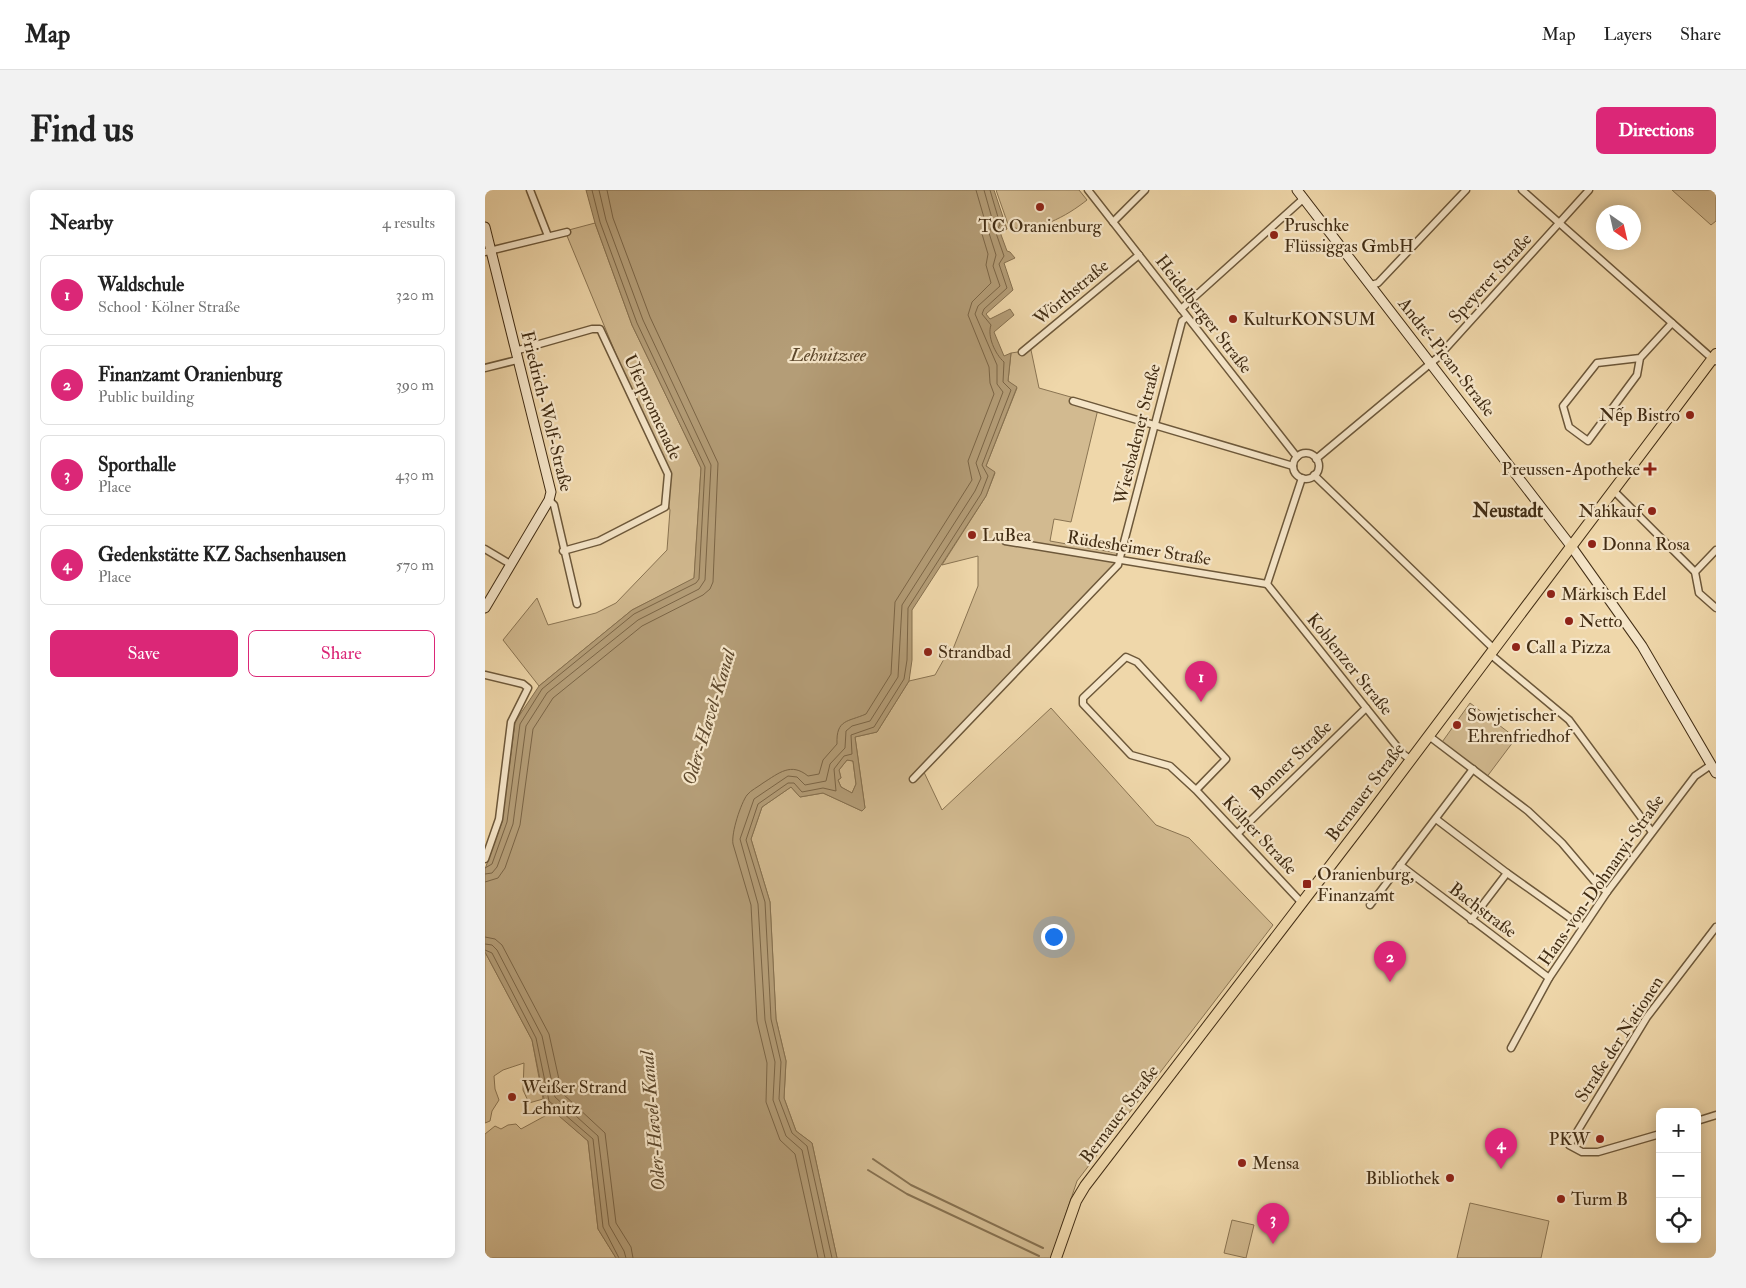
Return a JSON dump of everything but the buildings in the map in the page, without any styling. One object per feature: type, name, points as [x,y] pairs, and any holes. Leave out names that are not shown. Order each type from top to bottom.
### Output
[{"type":"main road","name":"Bernauer Straße","points":[[1057,1258],[1076,1201],[1085,1186],[1715,358]]},
{"type":"street","points":[[530,190],[548,236]]},
{"type":"street","name":"Heidelberger Straße","points":[[1088,190],[1297,457]]},
{"type":"street","points":[[1113,222],[1145,190]]},
{"type":"street","name":"André-Pican-Straße","points":[[1297,190],[1571,546],[1642,646],[1714,769]]},
{"type":"street","points":[[1371,285],[1378,282],[1466,190]]},
{"type":"street","points":[[1521,190],[1672,323],[1715,358]]},
{"type":"street","name":"Speyerer Straße","points":[[1316,459],[1431,363],[1589,190]]},
{"type":"street","points":[[1181,309],[1303,199]]},
{"type":"street","name":"Friedrich-Wolf-Straße","points":[[485,227],[488,252],[551,490],[549,500],[554,505],[563,551],[577,604]]},
{"type":"street","points":[[488,252],[567,232]]},
{"type":"street","name":"Wörthstraße","points":[[1023,352],[1139,256]]},
{"type":"street","name":"Wiesbadener Straße","points":[[1120,561],[1181,321],[1187,317]]},
{"type":"street","points":[[1640,358],[1597,363],[1563,406],[1569,427],[1588,441],[1637,374],[1640,358],[1672,323]]},
{"type":"street","name":"Uferpromenade","points":[[485,368],[592,329],[600,329],[668,474],[665,507],[599,541],[563,551]]},
{"type":"street","points":[[1073,401],[1293,466]]},
{"type":"street","points":[[1309,454],[1316,459],[1318,466],[1314,475],[1309,478],[1302,478],[1295,473],[1293,466],[1297,457],[1309,454]]},
{"type":"street","points":[[1314,475],[1492,651],[1569,720],[1652,832]]},
{"type":"street","points":[[1267,584],[1302,478]]},
{"type":"street","points":[[1613,490],[1695,572],[1699,594],[1716,608]]},
{"type":"street","points":[[485,608],[549,500]]},
{"type":"street","name":"Rüdesheimer Straße","points":[[1005,541],[1267,584]]},
{"type":"street","points":[[485,548],[510,564]]},
{"type":"street","points":[[1695,572],[1716,550]]},
{"type":"street","points":[[913,779],[1120,561]]},
{"type":"street","name":"Koblenzer Straße","points":[[1267,584],[1403,754],[1411,760]]},
{"type":"street","name":"Kölner Straße","points":[[1196,790],[1226,759],[1137,662],[1126,656],[1083,698],[1083,704],[1131,755],[1170,766],[1238,833],[1301,902]]},
{"type":"street","points":[[485,675],[523,684],[529,688],[511,722],[499,819],[485,859]]},
{"type":"street","name":"Bonner Straße","points":[[1238,833],[1366,708]]},
{"type":"street","points":[[1429,736],[1528,810],[1562,843],[1596,883],[1607,892]]},
{"type":"street","points":[[1370,905],[1473,769]]},
{"type":"street","name":"Hans-von-Dohnanyi-Straße","points":[[1511,1048],[1549,978],[1607,892],[1695,776],[1714,769]]},
{"type":"street","points":[[1436,818],[1507,873],[1583,927]]},
{"type":"street","name":"Bachstraße","points":[[1400,865],[1549,978]]},
{"type":"street","points":[[1471,920],[1507,873]]},
{"type":"street","name":"Straße der Nationen","points":[[1656,1135],[1598,1152],[1582,1152],[1569,1145],[1647,1016],[1716,927]]},
{"type":"street","points":[[1701,1120],[1716,1115]]},
{"type":"shaded area","name":"TC Oranienburg","points":[[996,190],[1079,190],[1087,200],[1070,212],[1050,222],[1040,226],[1019,229],[1009,227]]},
{"type":"shaded area","points":[[1672,190],[1716,190],[1716,221],[1711,225]]},
{"type":"shaded area","points":[[595,223],[632,325],[701,468],[694,579],[632,610],[539,686],[503,640],[537,598],[548,625],[596,613],[616,603],[667,550],[670,510],[665,498],[666,475],[565,231]]},
{"type":"shaded area","points":[[1031,350],[1039,388],[1099,405],[1071,522],[1054,519],[1050,541],[1123,554],[1118,565],[922,768],[942,810],[1051,708],[1156,825],[1189,838],[1273,925],[1077,1181],[1051,1258],[837,1258],[812,1143],[796,1131],[784,1098],[786,1061],[776,1019],[770,902],[751,839],[762,807],[791,787],[800,797],[823,793],[862,811],[865,808],[855,737],[877,732],[909,681],[935,675],[944,659],[944,645],[953,649],[978,586],[978,556],[942,565],[986,496],[995,473],[986,466],[1017,388],[1008,381],[1011,353]]},
{"type":"shaded area","points":[[1470,703],[1516,738],[1486,778],[1440,745]]},
{"type":"shaded area","points":[[847,760],[853,761],[856,784],[852,793],[841,787],[838,780],[841,778],[839,770]]},
{"type":"shaded area","points":[[485,952],[532,1040],[543,1099],[529,1103],[523,1090],[524,1063],[503,1070],[494,1076],[495,1089],[499,1100],[492,1111],[490,1121],[485,1123]]},
{"type":"shaded area","points":[[554,1111],[588,1141],[598,1229],[616,1258],[485,1258],[485,1134],[495,1126],[501,1129],[508,1125],[516,1124],[521,1129]]},
{"type":"shaded area","points":[[1470,1203],[1549,1221],[1541,1258],[1457,1258]]},
{"type":"shaded area","points":[[1232,1220],[1254,1225],[1246,1258],[1224,1253]]},
{"type":"water","name":"Lehnitzsee","points":[[586,190],[994,190],[1007,229],[1000,232],[1007,251],[1015,258],[1004,263],[1013,290],[986,314],[990,319],[1010,309],[1014,315],[994,332],[1004,356],[1011,353],[1008,381],[1017,387],[986,466],[995,472],[986,496],[912,610],[912,660],[909,681],[877,732],[855,737],[865,808],[862,811],[823,793],[800,797],[791,787],[762,807],[751,839],[770,902],[776,1019],[786,1061],[784,1098],[796,1131],[812,1143],[837,1258],[616,1258],[598,1229],[588,1141],[545,1104],[532,1040],[485,952],[485,869],[502,822],[515,722],[539,686],[632,610],[694,578],[701,468],[632,325],[595,223]],"holes":[[[847,760],[853,761],[856,784],[852,793],[841,787],[838,780],[841,778],[839,770]]]},
{"type":"waterway","points":[[873,1159],[911,1185],[1043,1248]]},
{"type":"waterway","points":[[868,1170],[907,1194],[1039,1256]]},
{"type":"place","name":"TC Oranienburg","points":[[1040,207]]},
{"type":"place","name":"Pruschke Flüssiggas GmbH","points":[[1274,235]]},
{"type":"place","name":"KulturKONSUM","points":[[1233,319]]},
{"type":"place","name":"Nếp Bistro","points":[[1690,415]]},
{"type":"place","name":"Preussen-Apotheke","points":[[1650,469]]},
{"type":"place","name":"Nahkauf","points":[[1652,511]]},
{"type":"place","name":"LuBea","points":[[972,535]]},
{"type":"place","name":"Donna Rosa","points":[[1592,544]]},
{"type":"place","name":"Märkisch Edel","points":[[1551,594]]},
{"type":"place","name":"Netto","points":[[1569,621]]},
{"type":"place","name":"Call a Pizza","points":[[1516,647]]},
{"type":"place","name":"Strandbad","points":[[928,652]]},
{"type":"place","name":"Waldschule","points":[[1201,702]]},
{"type":"place","name":"Sowjetischer Ehrenfriedhof","points":[[1457,725]]},
{"type":"place","name":"Oranienburg, Finanzamt","points":[[1307,884]]},
{"type":"place","name":"Finanzamt Oranienburg","points":[[1390,982]]},
{"type":"place","name":"Weißer Strand Lehnitz","points":[[512,1097]]},
{"type":"place","name":"PKW","points":[[1600,1139]]},
{"type":"place","name":"Mensa","points":[[1242,1163]]},
{"type":"place","name":"Gedenkstätte KZ Sachsenhausen","points":[[1501,1169]]},
{"type":"place","name":"Bibliothek","points":[[1450,1178]]},
{"type":"place","name":"Turm B","points":[[1561,1199]]},
{"type":"place","name":"Sporthalle","points":[[1273,1244]]},
{"type":"district","name":"Neustadt","points":[[1508,510]]},
{"type":"water label","name":"Oder-Havel-Kanal","points":[[708,717]]},
{"type":"water label","name":"Oder-Havel-Kanal","points":[[652,1121]]}]
